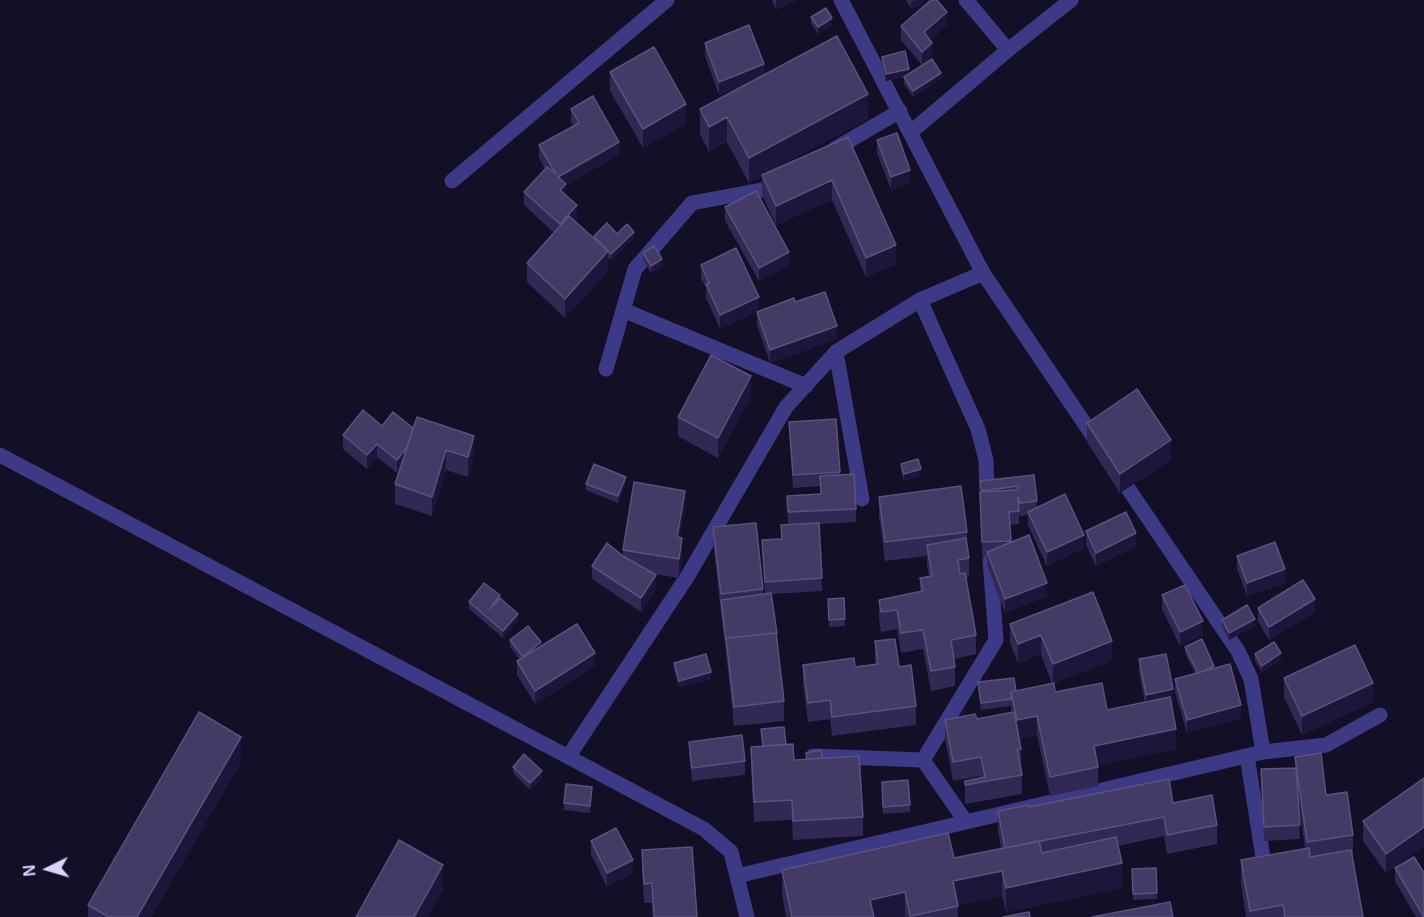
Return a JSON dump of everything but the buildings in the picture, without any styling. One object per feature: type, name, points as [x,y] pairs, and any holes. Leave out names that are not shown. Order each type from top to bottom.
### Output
[{"type":"street","points":[[452,182],[667,0]]},
{"type":"street","points":[[841,0],[983,273],[1238,651],[1251,679],[1263,753]]},
{"type":"street","points":[[966,0],[1008,50]]},
{"type":"street","points":[[911,132],[1071,0]]},
{"type":"street","points":[[818,159],[900,111]]},
{"type":"street","points":[[606,369],[635,269],[692,202],[767,189],[788,177]]},
{"type":"street","points":[[568,757],[687,578],[786,407],[836,352],[920,300],[983,273]]},
{"type":"street","points":[[920,300],[978,429],[986,460],[987,516]]},
{"type":"street","points":[[623,310],[806,386]]},
{"type":"street","points":[[836,352],[862,498]]},
{"type":"street","points":[[0,455],[704,829],[731,852],[747,917]]},
{"type":"street","points":[[923,760],[996,640],[990,549]]},
{"type":"street","points":[[737,876],[1247,756],[1326,745],[1380,715]]},
{"type":"street","points":[[813,756],[923,760]]},
{"type":"street","points":[[1247,756],[1270,902],[1264,917]]},
{"type":"street","points":[[923,760],[966,822]]}]
